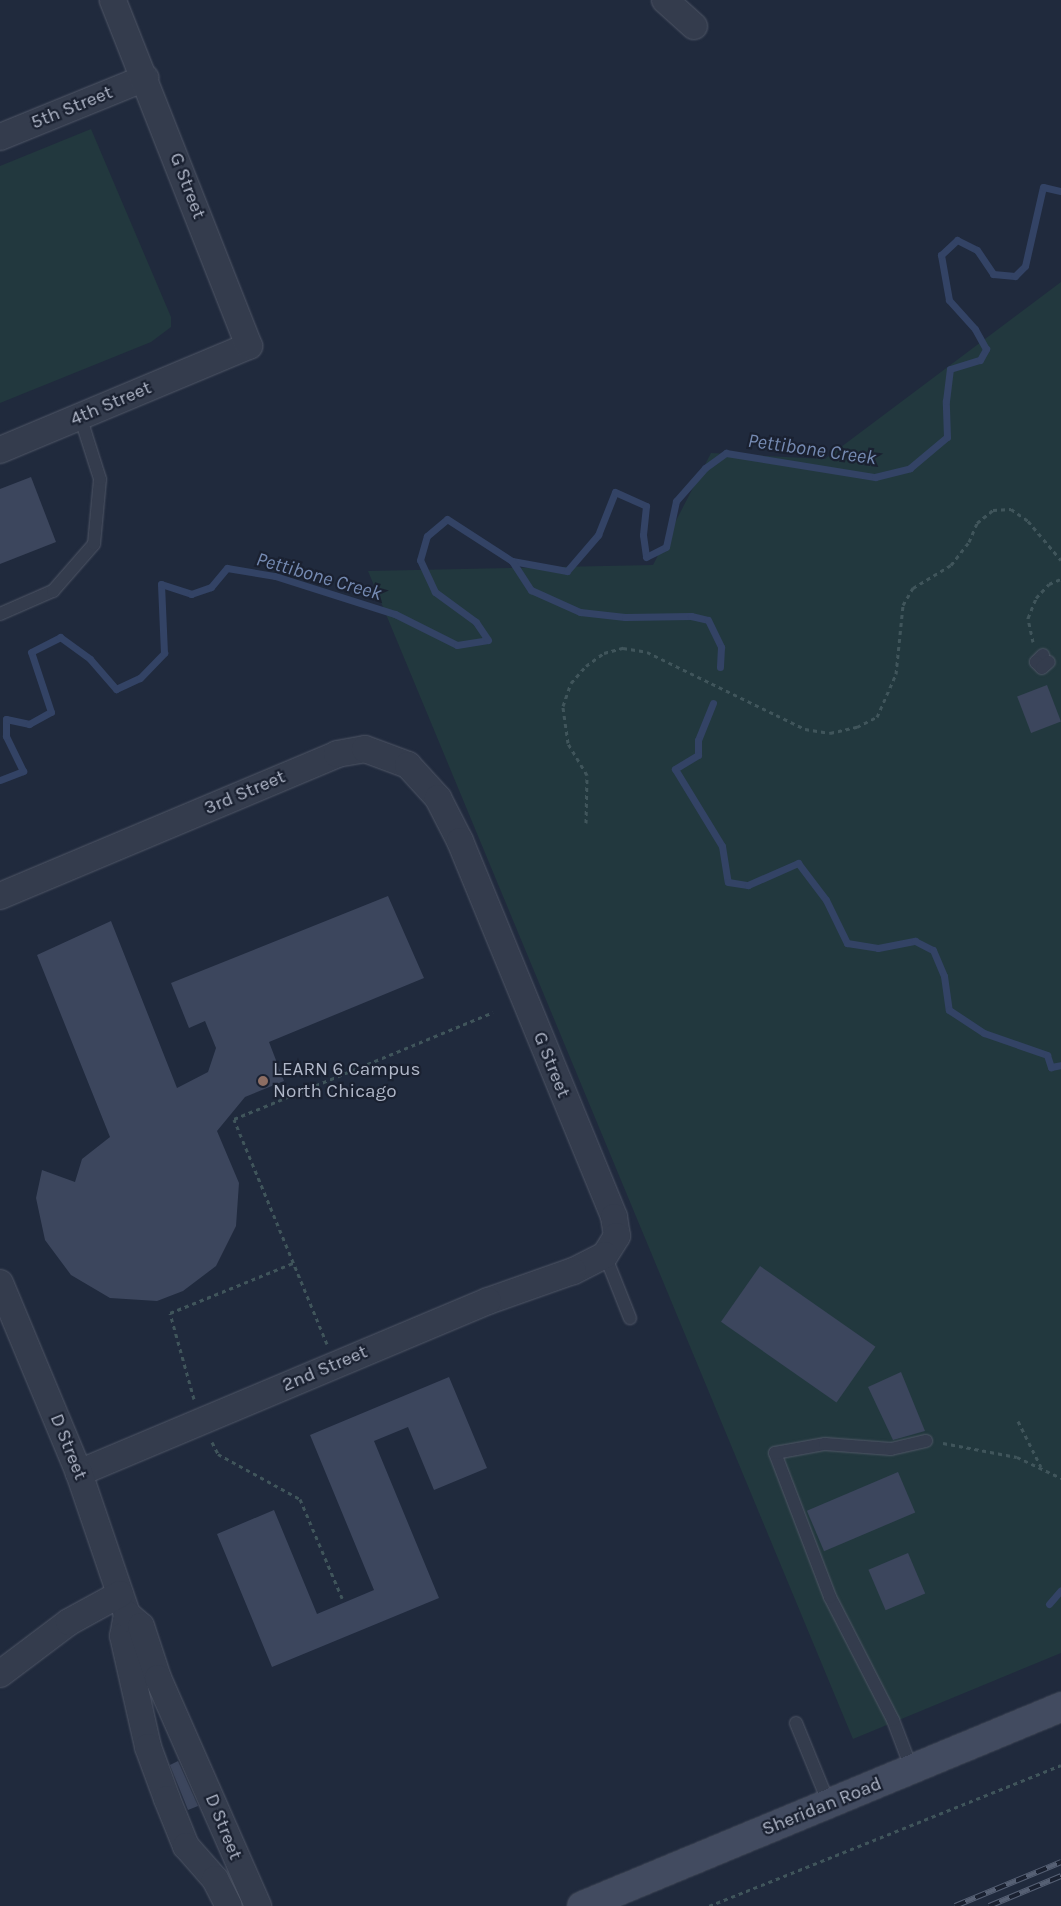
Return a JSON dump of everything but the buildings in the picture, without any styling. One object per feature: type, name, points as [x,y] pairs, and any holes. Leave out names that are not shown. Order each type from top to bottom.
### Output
[{"type":"main road","name":"Sheridan Road","points":[[582,1906],[912,1770],[1061,1706]]},
{"type":"street","name":"G Street","points":[[113,0],[249,346],[223,357]]},
{"type":"street","points":[[665,0],[694,26]]},
{"type":"street","name":"5th Street","points":[[0,137],[144,78]]},
{"type":"street","name":"4th Street","points":[[0,450],[223,357]]},
{"type":"street","name":"3rd Street","points":[[0,896],[338,754],[365,749],[408,765],[420,776],[438,798],[460,841]]},
{"type":"street","name":"G Street","points":[[460,841],[614,1217],[617,1236],[605,1254]]},
{"type":"street","name":"2nd Street","points":[[79,1472],[478,1305],[573,1270],[605,1254]]},
{"type":"street","name":"D Street","points":[[0,1283],[79,1472],[124,1604],[140,1626],[158,1678],[258,1906]]},
{"type":"street","points":[[0,1674],[69,1622],[124,1604]]},
{"type":"street","name":"D Street","points":[[124,1604],[123,1636],[148,1747],[186,1846],[215,1879],[229,1906]]},
{"type":"lane","points":[[0,614],[53,591],[94,544],[100,479],[80,416]]},
{"type":"lane","points":[[605,1254],[630,1318]]},
{"type":"lane","points":[[912,1770],[893,1720],[830,1597],[775,1453],[825,1444],[891,1449],[926,1441]]},
{"type":"lane","points":[[796,1723],[829,1804]]},
{"type":"path","points":[[586,823],[587,775],[568,743],[563,706],[571,683],[586,666],[604,654],[623,648],[647,652],[805,728],[830,733],[857,727],[876,717],[896,674],[903,604],[913,588],[952,565],[969,542],[978,523],[993,510],[1011,509],[1028,521],[1061,560]]},
{"type":"path","points":[[1046,658],[1034,643],[1028,618],[1036,598],[1049,584],[1061,579]]},
{"type":"path","points":[[331,1354],[234,1119],[493,1012]]},
{"type":"path","points":[[1018,1421],[1041,1467]]},
{"type":"path","points":[[926,1441],[1017,1456],[1061,1478]]},
{"type":"path","points":[[709,1906],[1061,1765]]},
{"type":"green space","points":[[91,129],[171,317],[171,327],[151,342],[0,403],[0,166]]},
{"type":"green space","points":[[1061,282],[1061,1653],[853,1739],[368,571],[653,565],[711,453],[825,459]]},
{"type":"waterway","name":"Pettibone Creek","points":[[512,561],[567,571],[598,535],[615,492],[646,506],[643,535],[646,557],[666,547],[676,501],[705,468],[726,453],[875,477],[910,468],[947,437],[946,401],[950,369],[980,360],[986,349],[975,329],[949,300],[941,255],[957,240],[977,250],[993,274],[1015,276],[1025,266],[1043,187],[1061,191]]},
{"type":"waterway","name":"Pettibone Creek","points":[[0,780],[23,771],[6,736],[6,719],[29,724],[51,712],[31,652],[60,637],[90,659],[116,689],[140,678],[164,653],[161,584],[191,594],[211,587],[227,568],[275,576],[395,614],[457,645],[488,640],[476,622],[435,592],[420,560],[427,536],[447,519],[512,561],[531,590],[580,612],[625,617],[691,616],[708,620],[721,647],[720,667]]},
{"type":"waterway","name":"Pettibone Creek","points":[[713,703],[698,740],[698,755],[675,769],[722,846],[728,882],[748,885],[798,863],[826,900],[847,943],[878,948],[915,941],[933,950],[944,976],[949,1010],[984,1033],[1047,1055],[1051,1067],[1061,1065]]},
{"type":"waterway","name":"Pettibone Creek","points":[[1049,1604],[1061,1590]]},
{"type":"railway","points":[[955,1906],[1061,1862]]},
{"type":"railway","points":[[989,1906],[1061,1876]]},
{"type":"place","name":"LEARN 6 Campus North Chicago","points":[[263,1081]]}]
